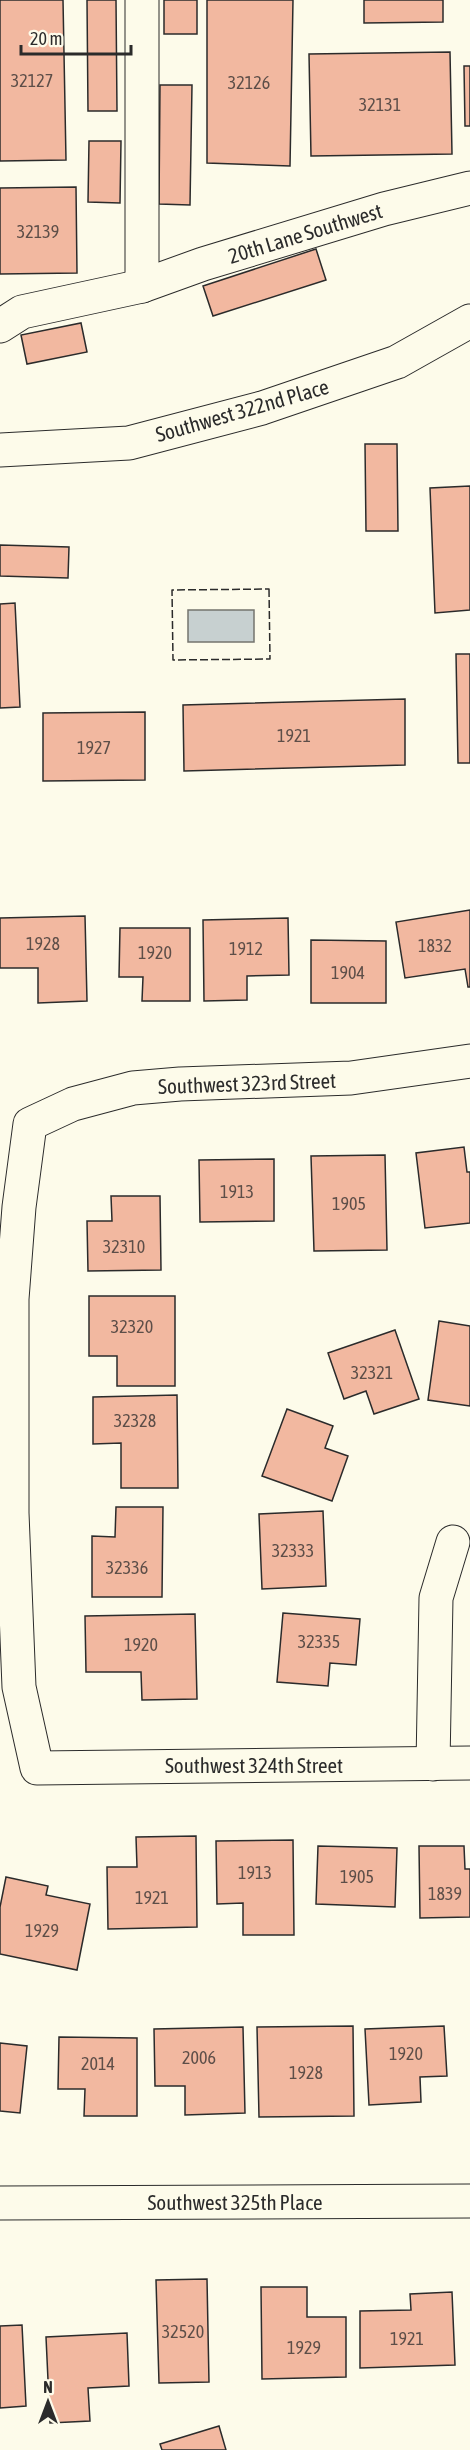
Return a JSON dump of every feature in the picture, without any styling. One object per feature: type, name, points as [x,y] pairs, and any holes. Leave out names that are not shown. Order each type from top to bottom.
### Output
[{"type":"street","points":[[142,0],[142,286]]},
{"type":"street","name":"20th Lane Southwest","points":[[0,326],[22,312],[142,286],[203,264],[384,209],[470,188]]},
{"type":"street","name":"Southwest 322nd Place","points":[[0,450],[129,443],[262,408],[397,362],[470,321]]},
{"type":"street","name":"Southwest 323rd Street","points":[[37,1768],[19,1687],[12,1513],[12,1299],[19,1207],[30,1124],[73,1104],[133,1088],[180,1084],[351,1078],[470,1061]]},
{"type":"street","points":[[433,1764],[436,1598],[453,1542]]},
{"type":"street","name":"Southwest 324th Street","points":[[37,1768],[470,1763]]},
{"type":"street","name":"Southwest 325th Place","points":[[0,2203],[470,2201]]},
{"type":"shaded area","points":[[188,610],[254,610],[254,642],[188,642]]},
{"type":"building","points":[[0,0],[63,0],[66,160],[0,161]]},
{"type":"building","points":[[87,0],[116,0],[117,111],[88,111]]},
{"type":"building","points":[[164,0],[197,0],[197,34],[164,34]]},
{"type":"building","points":[[207,0],[293,0],[290,166],[207,163]]},
{"type":"building","points":[[364,0],[443,0],[443,22],[364,23]]},
{"type":"building","points":[[450,52],[452,154],[311,156],[309,54]]},
{"type":"building","points":[[464,66],[470,66],[470,126],[465,126]]},
{"type":"building","points":[[160,85],[192,85],[190,205],[159,204]]},
{"type":"building","points":[[89,141],[121,141],[120,203],[88,202]]},
{"type":"building","points":[[76,187],[77,273],[0,274],[0,188]]},
{"type":"building","points":[[316,249],[326,280],[213,316],[203,286]]},
{"type":"building","points":[[81,323],[87,352],[27,364],[21,335]]},
{"type":"building","points":[[365,444],[397,444],[398,531],[366,531]]},
{"type":"building","points":[[470,486],[470,610],[435,613],[430,488]]},
{"type":"building","points":[[0,545],[69,547],[68,578],[0,576]]},
{"type":"building","points":[[15,603],[20,707],[0,708],[0,604]]},
{"type":"building","points":[[456,654],[470,654],[470,763],[458,763]]},
{"type":"building","points":[[405,699],[405,765],[184,771],[183,705]]},
{"type":"building","points":[[145,712],[145,780],[43,781],[43,713]]},
{"type":"building","points":[[470,910],[470,987],[468,987],[465,969],[405,978],[396,922]]},
{"type":"building","points":[[85,916],[87,1001],[38,1003],[38,968],[0,968],[0,918]]},
{"type":"building","points":[[288,918],[289,975],[247,976],[247,1000],[204,1001],[203,920]]},
{"type":"building","points":[[120,928],[190,928],[190,1001],[142,1001],[143,977],[119,977]]},
{"type":"building","points":[[311,940],[386,941],[386,1003],[311,1003]]},
{"type":"building","points":[[464,1147],[467,1172],[470,1172],[470,1223],[425,1228],[416,1153]]},
{"type":"building","points":[[385,1155],[387,1250],[314,1251],[311,1156]]},
{"type":"building","points":[[274,1159],[274,1221],[200,1222],[199,1160]]},
{"type":"building","points":[[111,1196],[160,1196],[161,1270],[88,1271],[87,1221],[112,1221]]},
{"type":"building","points":[[89,1296],[175,1296],[175,1386],[117,1386],[117,1356],[89,1356]]},
{"type":"building","points":[[439,1321],[470,1326],[470,1406],[428,1400]]},
{"type":"building","points":[[395,1330],[419,1399],[374,1414],[366,1391],[344,1399],[328,1353]]},
{"type":"building","points":[[177,1395],[178,1488],[121,1488],[121,1443],[93,1444],[93,1397]]},
{"type":"building","points":[[287,1409],[333,1426],[325,1448],[348,1456],[332,1501],[262,1476]]},
{"type":"building","points":[[116,1507],[163,1507],[162,1597],[92,1597],[92,1536],[115,1537]]},
{"type":"building","points":[[323,1511],[326,1586],[262,1589],[259,1514]]},
{"type":"building","points":[[283,1613],[360,1619],[356,1665],[330,1663],[328,1686],[277,1682]]},
{"type":"building","points":[[195,1614],[197,1699],[142,1700],[141,1672],[86,1672],[85,1616]]},
{"type":"building","points":[[196,1836],[197,1927],[108,1929],[107,1867],[137,1867],[136,1837]]},
{"type":"building","points":[[293,1840],[294,1935],[243,1935],[243,1903],[217,1904],[216,1841]]},
{"type":"building","points":[[318,1846],[397,1848],[395,1907],[316,1904]]},
{"type":"building","points":[[419,1846],[464,1846],[465,1869],[470,1869],[470,1917],[420,1918]]},
{"type":"building","points":[[6,1877],[48,1886],[46,1895],[90,1904],[77,1970],[0,1954],[0,1907]]},
{"type":"building","points":[[353,2026],[354,2116],[259,2117],[257,2027]]},
{"type":"building","points":[[444,2026],[447,2076],[420,2077],[421,2102],[369,2105],[365,2029]]},
{"type":"building","points":[[243,2027],[245,2113],[185,2115],[185,2086],[155,2086],[154,2029]]},
{"type":"building","points":[[59,2037],[137,2038],[137,2116],[84,2116],[85,2089],[58,2089]]},
{"type":"building","points":[[0,2043],[27,2046],[20,2113],[0,2111]]},
{"type":"building","points":[[207,2279],[209,2382],[159,2383],[156,2280]]},
{"type":"building","points":[[261,2287],[307,2287],[307,2317],[346,2317],[346,2377],[262,2379]]},
{"type":"building","points":[[452,2292],[455,2365],[360,2368],[360,2311],[411,2310],[410,2294]]},
{"type":"building","points":[[22,2325],[26,2406],[0,2408],[0,2326]]},
{"type":"building","points":[[127,2333],[129,2386],[88,2388],[90,2421],[50,2423],[46,2337]]},
{"type":"building","points":[[219,2426],[226,2450],[162,2450],[160,2444]]},
{"type":"fence","points":[[269,589],[270,659],[173,660],[172,590],[269,589]]}]
